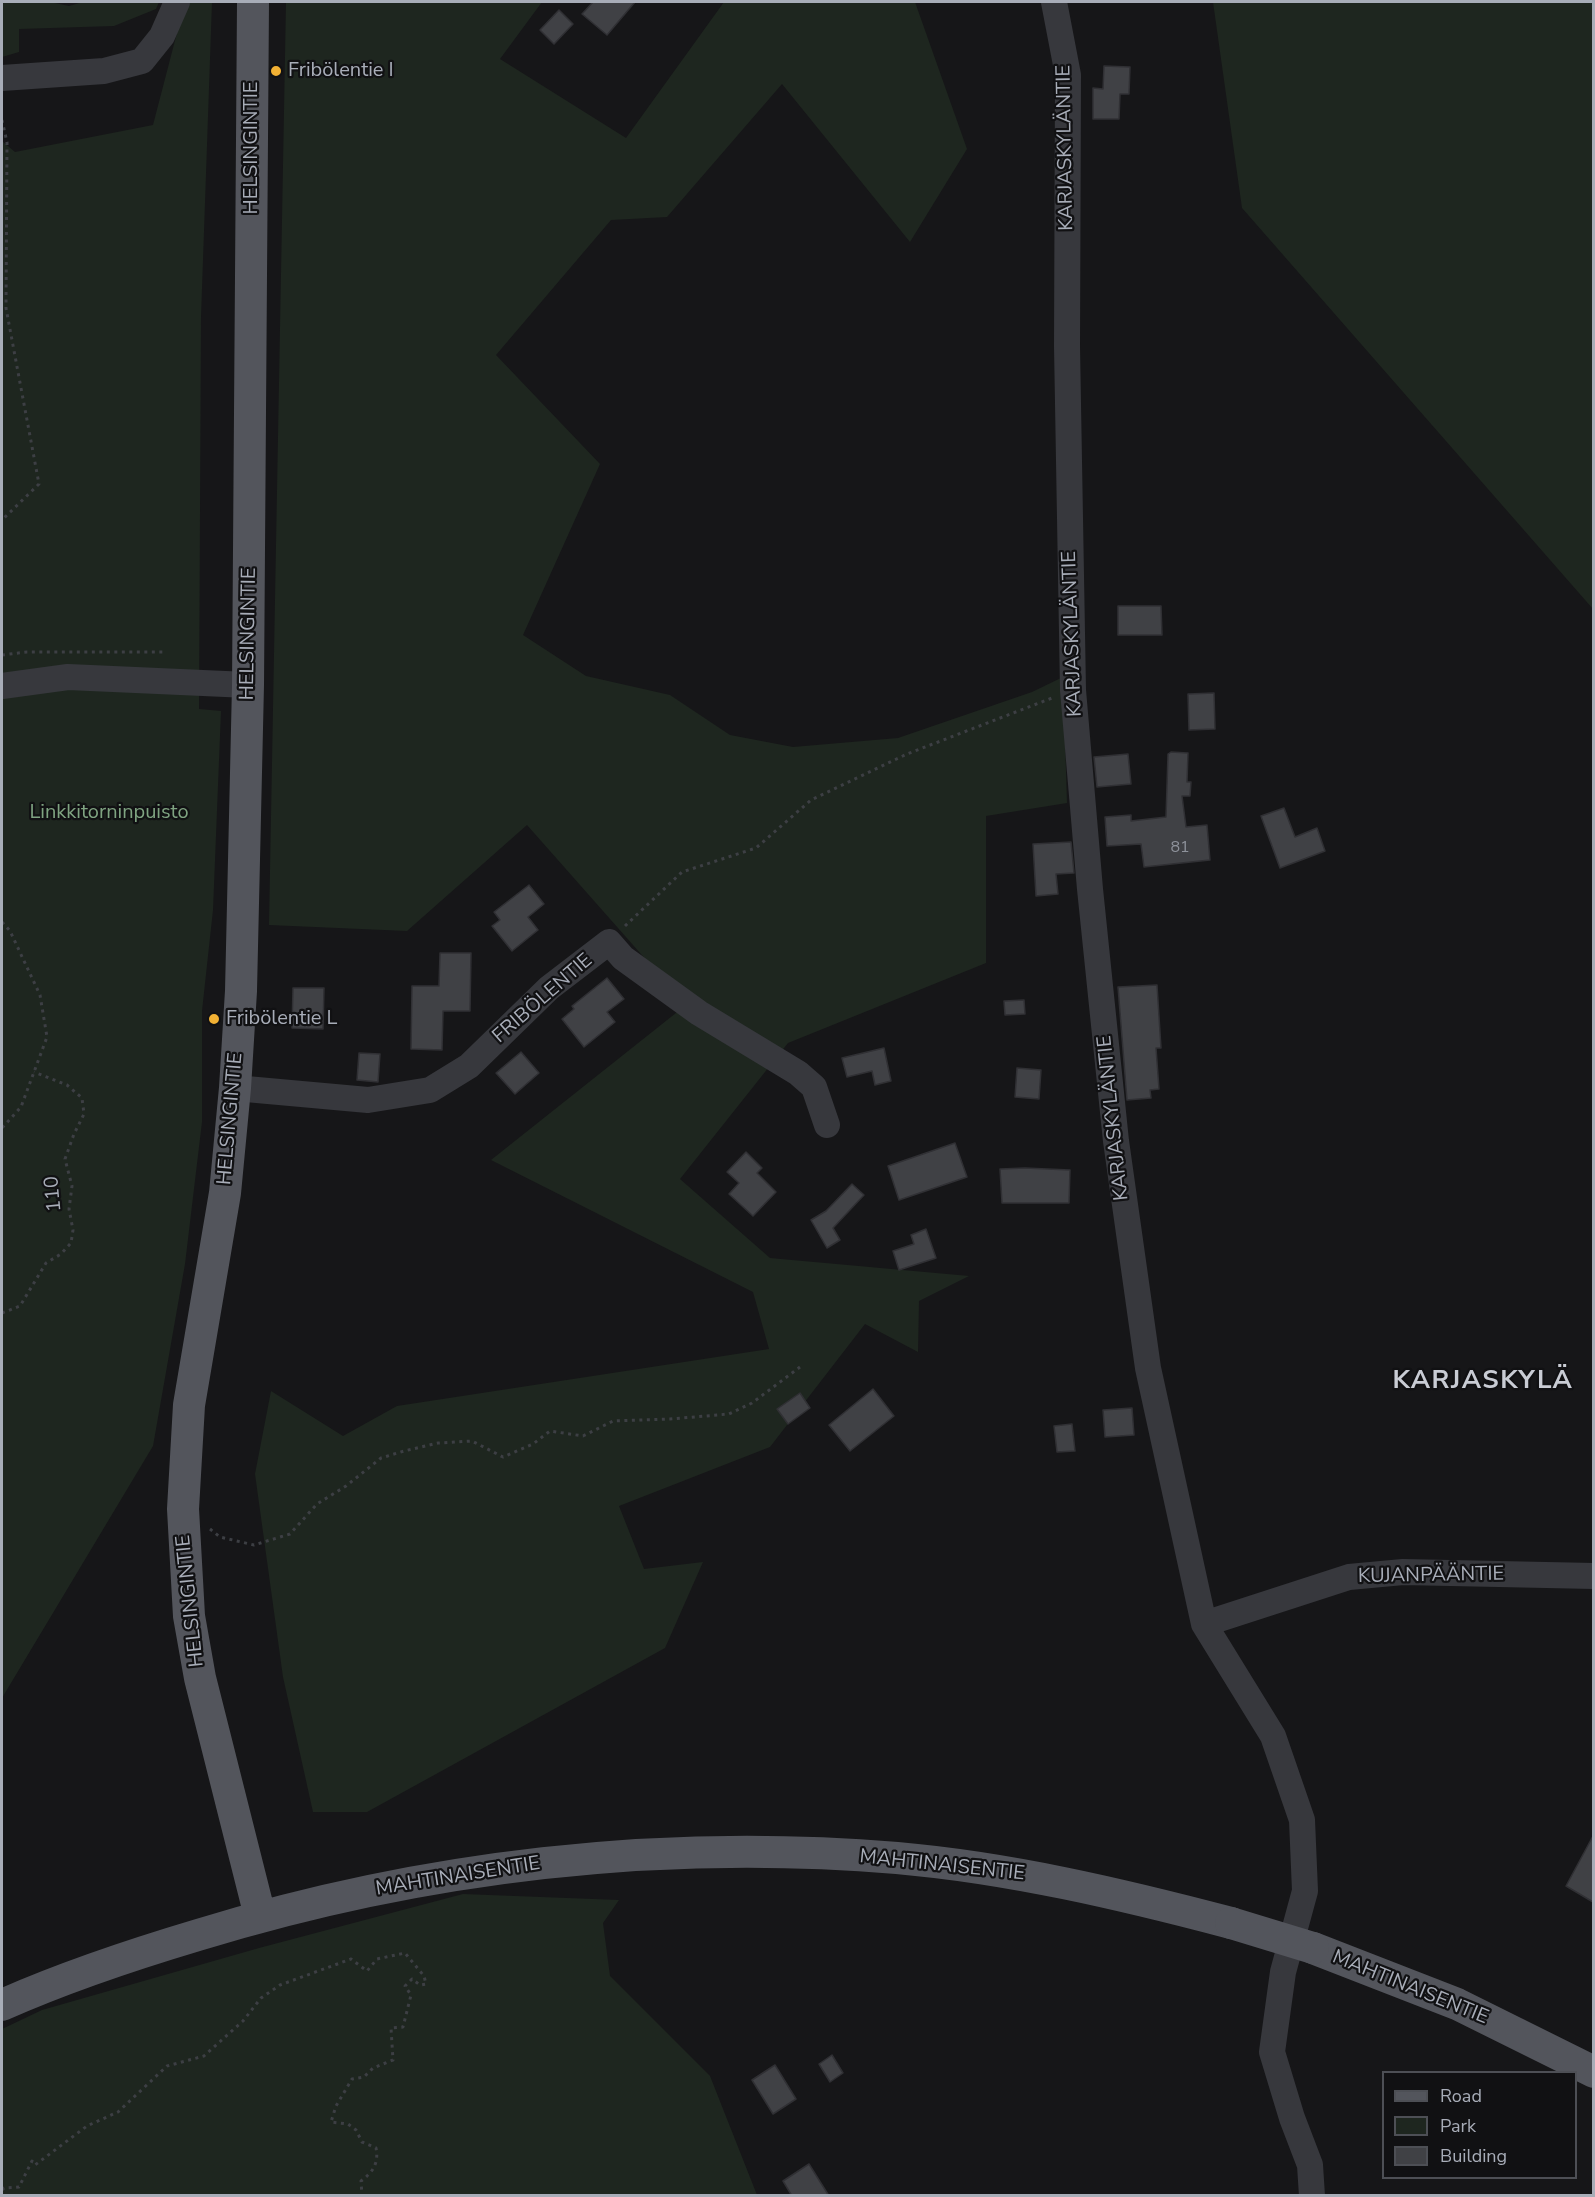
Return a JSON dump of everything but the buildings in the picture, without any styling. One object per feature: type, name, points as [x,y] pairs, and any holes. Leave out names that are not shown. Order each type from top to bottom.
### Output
[{"type":"main road","name":"HELSINGINTIE","points":[[253,2],[248,685],[241,991],[225,1193],[189,1405],[183,1509],[189,1616],[200,1678],[260,1916]]},
{"type":"main road","name":"MAHTINAISENTIE","points":[[260,1916],[364,1891],[448,1875],[661,1853],[776,1851],[898,1858],[1031,1876],[1141,1899],[1231,1923],[1312,1948],[1457,2004],[1593,2072]]},
{"type":"main road","points":[[2,2005],[123,1957],[260,1916]]},
{"type":"street","points":[[2,78],[104,71],[142,62],[162,36],[177,2]]},
{"type":"street","name":"KARJASKYLÄNTIE","points":[[1054,2],[1068,75],[1067,346],[1073,690],[1091,901],[1116,1141],[1135,1288],[1149,1374],[1204,1624],[1273,1736],[1302,1820],[1305,1891],[1283,1972],[1272,2052],[1292,2118],[1310,2164],[1312,2196]]},
{"type":"street","points":[[2,686],[68,677],[248,685]]},
{"type":"street","name":"FRIBÖLENTIE","points":[[235,1088],[368,1100],[429,1090],[470,1066],[549,988],[609,942],[623,958],[699,1013],[798,1073],[814,1088],[827,1125]]},
{"type":"street","name":"KUJANPÄÄNTIE","points":[[1204,1624],[1349,1577],[1403,1572],[1593,1576]]},
{"type":"path","points":[[2,120],[7,142],[6,308],[39,484],[2,520]]},
{"type":"path","points":[[2,655],[27,652],[163,652]]},
{"type":"path","points":[[609,942],[682,872],[756,848],[812,800],[907,753],[1073,690]]},
{"type":"path","points":[[2,922],[10,932],[40,995],[47,1037],[21,1107],[2,1128]]},
{"type":"path","name":"110","points":[[2,1313],[20,1306],[29,1295],[46,1263],[61,1254],[71,1243],[73,1230],[69,1209],[72,1186],[65,1159],[84,1114],[82,1098],[67,1085],[34,1072]]},
{"type":"path","points":[[183,1509],[220,1537],[254,1545],[290,1534],[317,1504],[346,1486],[381,1458],[438,1443],[472,1441],[503,1457],[533,1444],[550,1431],[583,1436],[613,1421],[729,1414],[752,1403],[800,1367]]},
{"type":"path","points":[[2,2190],[4,2187],[19,2187],[32,2161],[34,2166],[87,2126],[118,2112],[167,2066],[204,2056],[243,2021],[261,1998],[280,1985],[351,1959],[367,1971],[377,1959],[405,1953],[424,1976],[426,1984],[420,1984],[412,1979],[405,1986],[411,1995],[403,2027],[391,2028],[393,2060],[373,2068],[364,2078],[352,2079],[336,2106],[332,2122],[348,2124],[356,2130],[362,2142],[376,2148],[378,2158],[371,2174],[361,2181],[362,2196]]},
{"type":"green space","points":[[2,2],[50,2],[69,6],[83,2],[159,2],[156,9],[114,26],[19,29],[19,52],[2,57]]},
{"type":"green space","name":"Linkkitorninpuisto","points":[[185,2],[212,2],[201,317],[199,709],[221,711],[213,910],[202,1011],[202,1122],[185,1264],[153,1446],[2,1698],[2,141],[15,152],[153,125]]},
{"type":"green space","points":[[286,2],[542,2],[500,59],[626,138],[724,2],[915,2],[967,149],[910,242],[782,84],[667,217],[611,220],[496,355],[600,464],[523,635],[586,676],[670,695],[730,735],[793,747],[898,738],[1032,692],[1063,677],[1067,803],[986,816],[986,963],[788,1043],[680,1179],[770,1258],[969,1276],[919,1301],[918,1352],[865,1324],[770,1447],[619,1506],[644,1569],[703,1562],[665,1648],[367,1812],[313,1812],[283,1677],[255,1474],[271,1391],[343,1436],[397,1406],[769,1349],[753,1292],[491,1160],[686,1005],[527,825],[407,931],[269,925]]},
{"type":"green space","points":[[1213,2],[1593,2],[1593,609],[1242,208]]},
{"type":"green space","points":[[463,1894],[619,1900],[603,1923],[610,1976],[710,2076],[757,2195],[2,2195],[2,2029],[42,2010],[259,1948]]},
{"type":"place","name":"Fribölentie I","points":[[276,71]]},
{"type":"place","name":"Fribölentie L","points":[[214,1019]]},
{"type":"district","name":"KARJASKYLÄ","points":[[1483,1382]]}]
